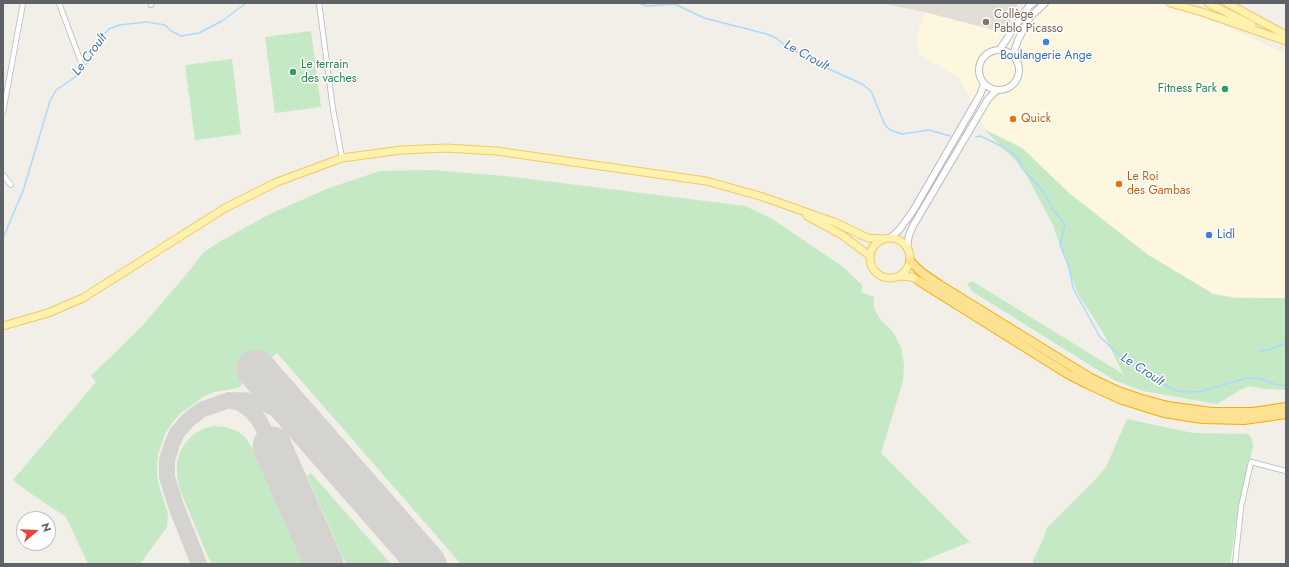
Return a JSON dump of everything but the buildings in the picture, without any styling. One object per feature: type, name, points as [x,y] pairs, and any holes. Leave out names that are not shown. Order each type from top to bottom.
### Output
[{"type":"highway","points":[[910,261],[921,272],[940,285],[1083,373],[1118,390],[1142,399],[1168,406],[1197,410],[1243,412],[1286,407]]},
{"type":"highway","points":[[919,281],[1066,372],[1085,383],[1122,400],[1164,413],[1202,418],[1244,420],[1286,414]]},
{"type":"main road","points":[[1000,49],[1033,3]]},
{"type":"main road","points":[[1013,55],[1018,40],[1030,17],[1044,3]]},
{"type":"main road","points":[[1170,3],[1284,39]]},
{"type":"main road","points":[[1208,3],[1284,39]]},
{"type":"main road","points":[[1227,3],[1284,39]]},
{"type":"main road","points":[[1000,49],[1013,55],[1019,68],[1018,78],[1011,86],[1002,90],[997,90],[984,84],[980,76],[979,64],[987,53],[1000,49]]},
{"type":"main road","points":[[919,281],[912,277],[899,276],[887,278],[876,273],[870,262],[870,256],[874,245],[899,230],[914,211],[980,95],[984,84]]},
{"type":"main road","points":[[899,276],[908,267],[910,261],[908,248],[909,235],[913,226],[974,121],[988,99],[997,90]]},
{"type":"main road","points":[[3,326],[48,313],[82,298],[225,208],[265,187],[342,158],[401,150],[468,148],[706,181],[760,196],[834,222],[868,238],[900,240],[908,248]]},
{"type":"main road","points":[[314,168],[342,162],[368,154]]},
{"type":"main road","points":[[789,207],[842,235],[870,256]]},
{"type":"main road","points":[[3,322],[24,321]]},
{"type":"street","points":[[3,112],[23,3]]},
{"type":"street","points":[[59,3],[81,62]]},
{"type":"street","points":[[319,3],[333,109],[342,158]]},
{"type":"street","points":[[3,175],[11,185]]},
{"type":"street","points":[[1235,564],[1241,507],[1252,462],[1286,471]]},
{"type":"shaded area","name":"Collège Pablo Picasso","points":[[880,3],[1018,3],[1006,33],[924,12]]},
{"type":"shaded area","points":[[1025,3],[1158,3],[1219,23],[1286,54],[1286,298],[1234,297],[1213,293],[1148,254],[1069,193],[1022,147],[985,129],[960,79],[920,54],[916,41],[924,12],[1006,33]]},
{"type":"green space","name":"Le terrain des vaches","points":[[311,31],[321,107],[275,113],[265,37]]},
{"type":"green space","points":[[232,59],[241,134],[195,140],[185,65]]},
{"type":"green space","points":[[985,130],[1022,148],[1069,193],[1148,255],[1213,294],[1234,298],[1286,298],[1286,390],[1264,389],[1250,386],[1240,390],[1217,404],[1143,391],[1114,380],[973,292],[967,284],[972,281],[1123,374],[1104,334],[1078,294],[1052,223],[1022,167]]},
{"type":"green space","points":[[431,170],[505,176],[745,206],[771,218],[843,267],[863,286],[861,292],[874,297],[874,308],[880,319],[893,332],[901,347],[904,365],[903,381],[881,453],[970,542],[915,564],[461,564],[277,353],[238,388],[214,392],[203,397],[181,413],[166,432],[158,454],[157,471],[158,482],[168,514],[167,527],[140,564],[88,564],[66,517],[13,480],[96,382],[91,376],[143,325],[204,252],[221,241],[270,214],[329,188],[380,171]]},
{"type":"green space","points":[[1127,419],[1193,433],[1247,434],[1250,436],[1253,447],[1239,504],[1230,564],[1034,564],[1033,561],[1047,528],[1106,467]]},
{"type":"green space","points":[[213,426],[225,427],[237,431],[245,437],[251,446],[303,564],[211,564],[180,490],[177,476],[177,464],[180,452],[186,442],[194,434]]},
{"type":"green space","points":[[311,473],[391,564],[346,564],[307,476]]},
{"type":"waterway","name":"Le Croult","points":[[3,238],[23,191],[50,101],[56,90],[74,78],[85,66],[101,38],[109,29],[119,25],[147,22],[165,25],[171,31],[181,36],[199,33],[222,21],[246,3]]},
{"type":"waterway","name":"Le Croult","points":[[638,3],[647,6],[675,4],[704,18],[767,34],[776,38],[791,50],[862,84],[871,91],[885,125],[890,130],[902,134],[929,130],[950,136]]},
{"type":"waterway","name":"Le Croult","points":[[976,137],[980,136],[1010,151],[1019,160],[1021,167],[1043,191],[1054,211],[1065,224],[1060,245],[1069,267],[1073,288],[1100,337],[1129,364],[1143,369],[1153,378],[1176,391],[1199,392],[1247,378],[1259,378],[1274,384],[1286,386]]},
{"type":"waterway","points":[[1260,351],[1269,350],[1286,343]]},
{"type":"taxiway","points":[[199,564],[176,506],[167,477],[167,460],[177,433],[187,421],[201,410],[229,400],[240,403],[250,410],[259,420],[272,446]]},
{"type":"taxiway","points":[[236,400],[257,401],[275,408],[293,418],[311,432]]},
{"type":"runway","points":[[256,369],[427,564]]},
{"type":"runway","points":[[272,446],[324,564]]},
{"type":"place","name":"Collège Pablo Picasso","points":[[986,22]]},
{"type":"place","name":"Boulangerie Ange","points":[[1046,42]]},
{"type":"place","name":"Le terrain des vaches","points":[[293,72]]},
{"type":"place","name":"Fitness Park","points":[[1225,89]]},
{"type":"place","name":"Quick","points":[[1013,119]]},
{"type":"place","name":"Le Roi des Gambas","points":[[1119,184]]},
{"type":"place","name":"Lidl","points":[[1209,235]]}]
